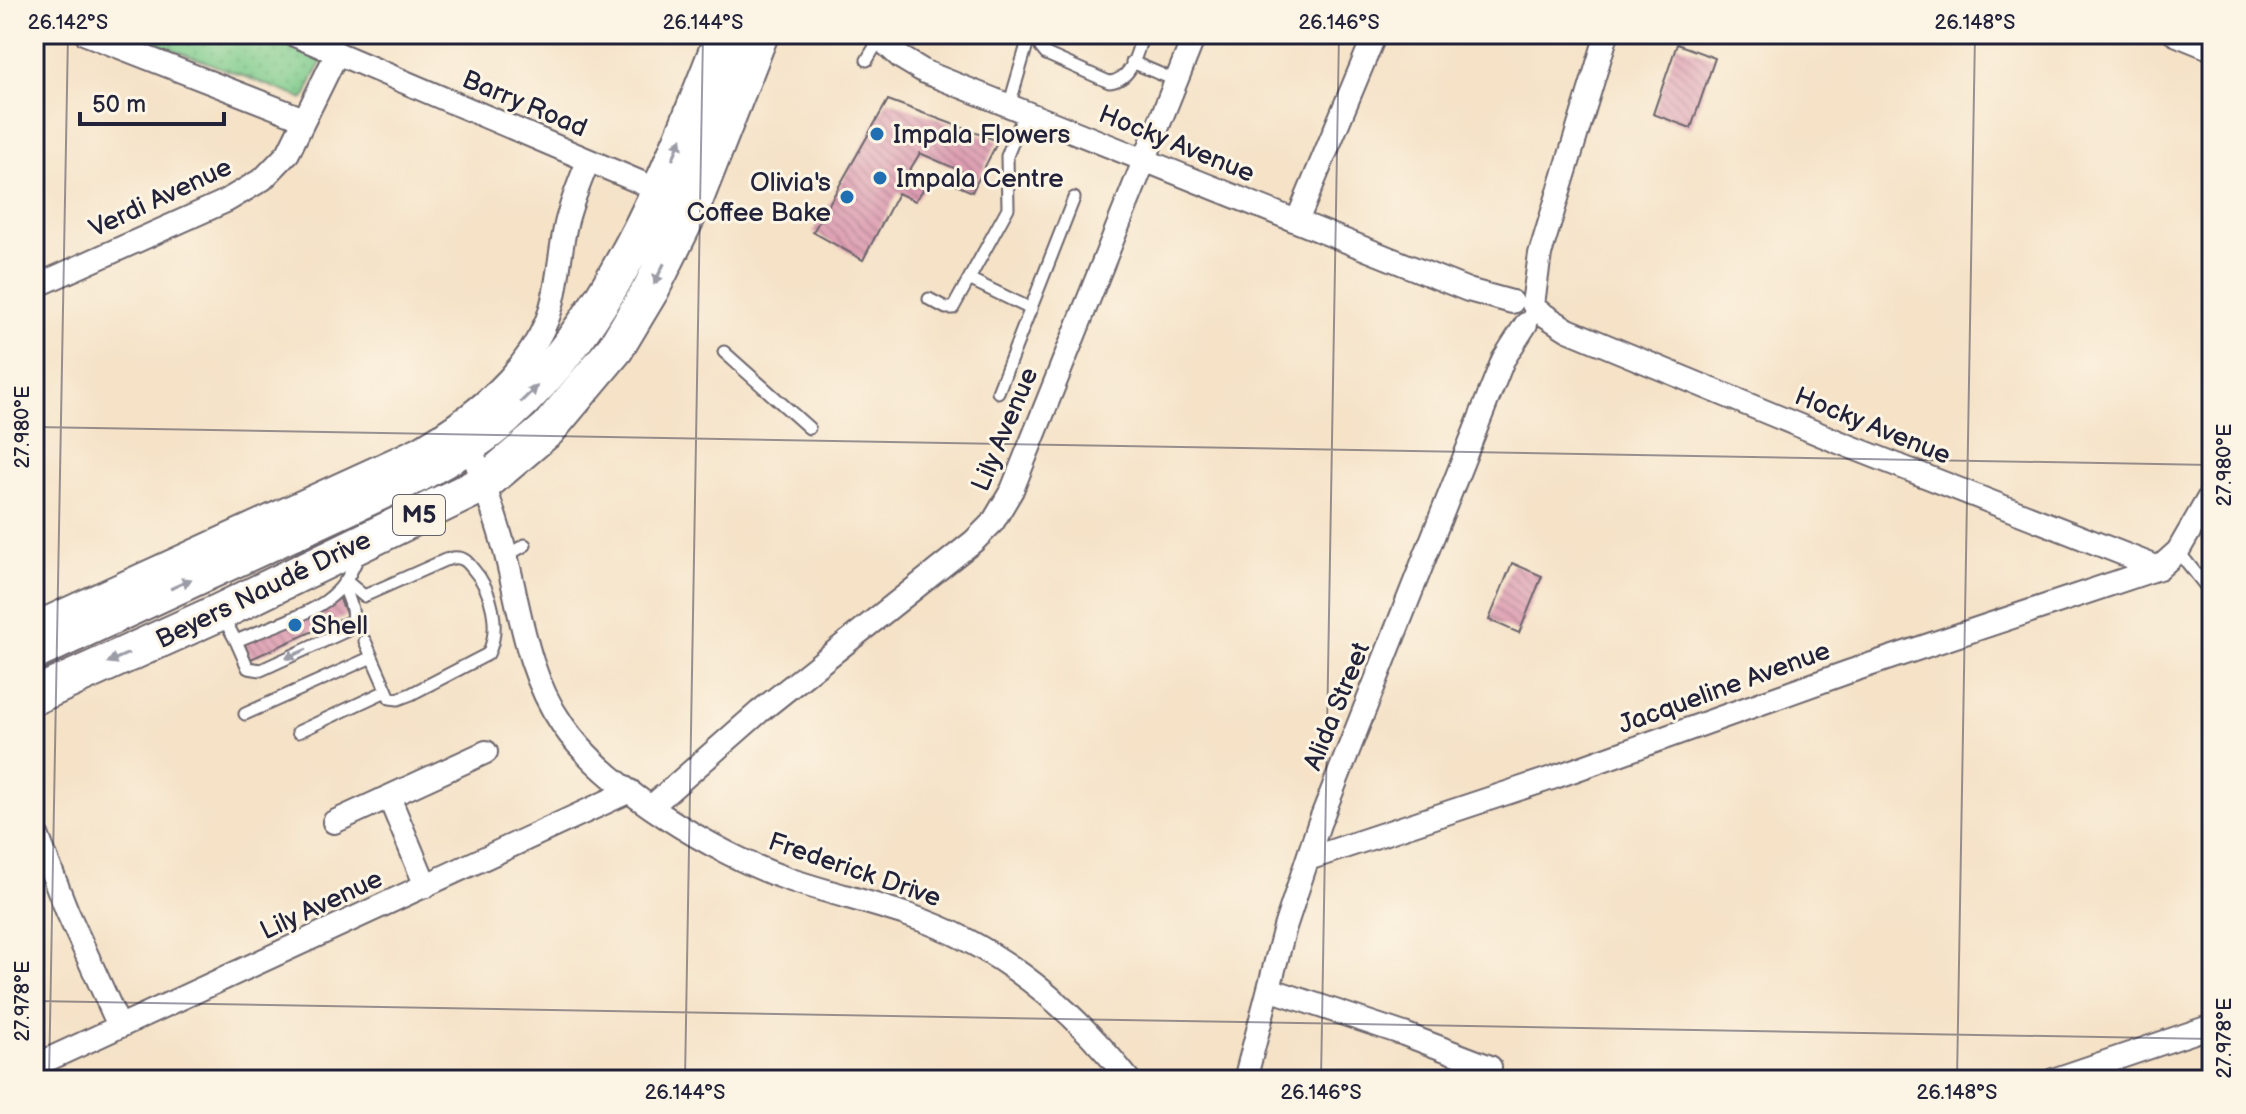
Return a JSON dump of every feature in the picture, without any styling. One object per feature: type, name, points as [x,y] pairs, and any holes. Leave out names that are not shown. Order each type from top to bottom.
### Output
[{"type":"main road","name":"Beyers Naudé Drive","points":[[34,652],[418,474],[470,445],[503,419],[539,384],[574,341],[622,269],[659,191],[724,34]]},
{"type":"main road","name":"Beyers Naudé Drive","points":[[34,696],[228,626],[367,540],[483,484],[548,429],[615,349],[651,289],[693,204],[760,34]]},
{"type":"street","points":[[86,34],[304,119]]},
{"type":"street","name":"Barry Road","points":[[292,34],[693,204]]},
{"type":"street","name":"Lily Avenue","points":[[652,806],[749,720],[974,541],[993,522],[1012,490],[1195,34]]},
{"type":"street","points":[[1297,221],[1375,34]]},
{"type":"street","name":"Alida Street","points":[[1245,1080],[1285,927],[1308,859],[1522,311],[1534,260],[1540,254],[1607,34]]},
{"type":"street","points":[[2175,34],[2212,49]]},
{"type":"street","name":"Hocky Avenue","points":[[877,36],[912,66],[1841,443],[2159,568]]},
{"type":"street","name":"Verdi Avenue","points":[[34,287],[226,201],[263,179],[288,153],[337,53]]},
{"type":"street","points":[[34,624],[419,448],[498,390],[534,346],[548,318],[567,221],[588,161]]},
{"type":"street","name":"Frederick Drive","points":[[470,445],[483,484],[516,550],[526,644],[546,699],[576,744],[594,762],[630,791],[695,834],[765,870],[922,920],[964,938],[1005,962],[1082,1025],[1129,1080]]},
{"type":"street","points":[[2159,568],[2178,551],[2212,492]]},
{"type":"street","name":"Jacqueline Avenue","points":[[1308,859],[2159,568]]},
{"type":"street","points":[[334,822],[486,752]]},
{"type":"street","name":"Lily Avenue","points":[[34,1066],[630,791]]},
{"type":"street","points":[[389,797],[426,886]]},
{"type":"street","points":[[34,827],[67,911],[119,1026]]},
{"type":"street","points":[[1269,989],[1404,1034],[1490,1067]]},
{"type":"street","points":[[2053,1080],[2212,1026]]},
{"type":"lane","points":[[929,299],[950,309],[1008,208],[1007,156],[1030,34]]},
{"type":"lane","points":[[1044,34],[1041,48],[1046,54],[1109,82],[1119,81],[1128,74],[1143,34]]},
{"type":"lane","points":[[867,60],[877,36]]},
{"type":"lane","points":[[1132,62],[1177,81]]},
{"type":"lane","points":[[998,392],[1074,198]]},
{"type":"lane","points":[[969,279],[1031,309]]},
{"type":"lane","points":[[724,352],[809,428]]},
{"type":"lane","points":[[344,582],[353,610],[348,630],[261,670],[248,668],[228,626],[323,603],[344,582],[367,540]]},
{"type":"lane","points":[[2178,551],[2212,594]]},
{"type":"lane","points":[[344,582],[364,596],[458,557],[465,560],[484,581],[493,611],[492,647],[488,654],[398,699],[390,698],[386,691],[365,641]]},
{"type":"lane","points":[[245,714],[372,657]]},
{"type":"lane","points":[[298,732],[386,691]]},
{"type":"green space","points":[[132,34],[298,34],[328,47],[304,99]]},
{"type":"building","points":[[1677,44],[1715,58],[1691,128],[1653,114]]},
{"type":"building","name":"Impala Centre","points":[[888,100],[998,141],[972,192],[954,184],[961,171],[920,153],[908,173],[927,184],[915,201],[898,193],[863,260],[813,232]]},
{"type":"building","points":[[1512,563],[1542,576],[1519,633],[1489,620]]},
{"type":"building","points":[[339,597],[347,616],[251,659],[243,640]]},
{"type":"place","name":"Impala Flowers","points":[[877,134]]},
{"type":"place","name":"Impala Centre","points":[[880,178]]},
{"type":"place","name":"Olivia's Coffee Bake","points":[[847,197]]},
{"type":"place","name":"Shell","points":[[295,625]]}]
